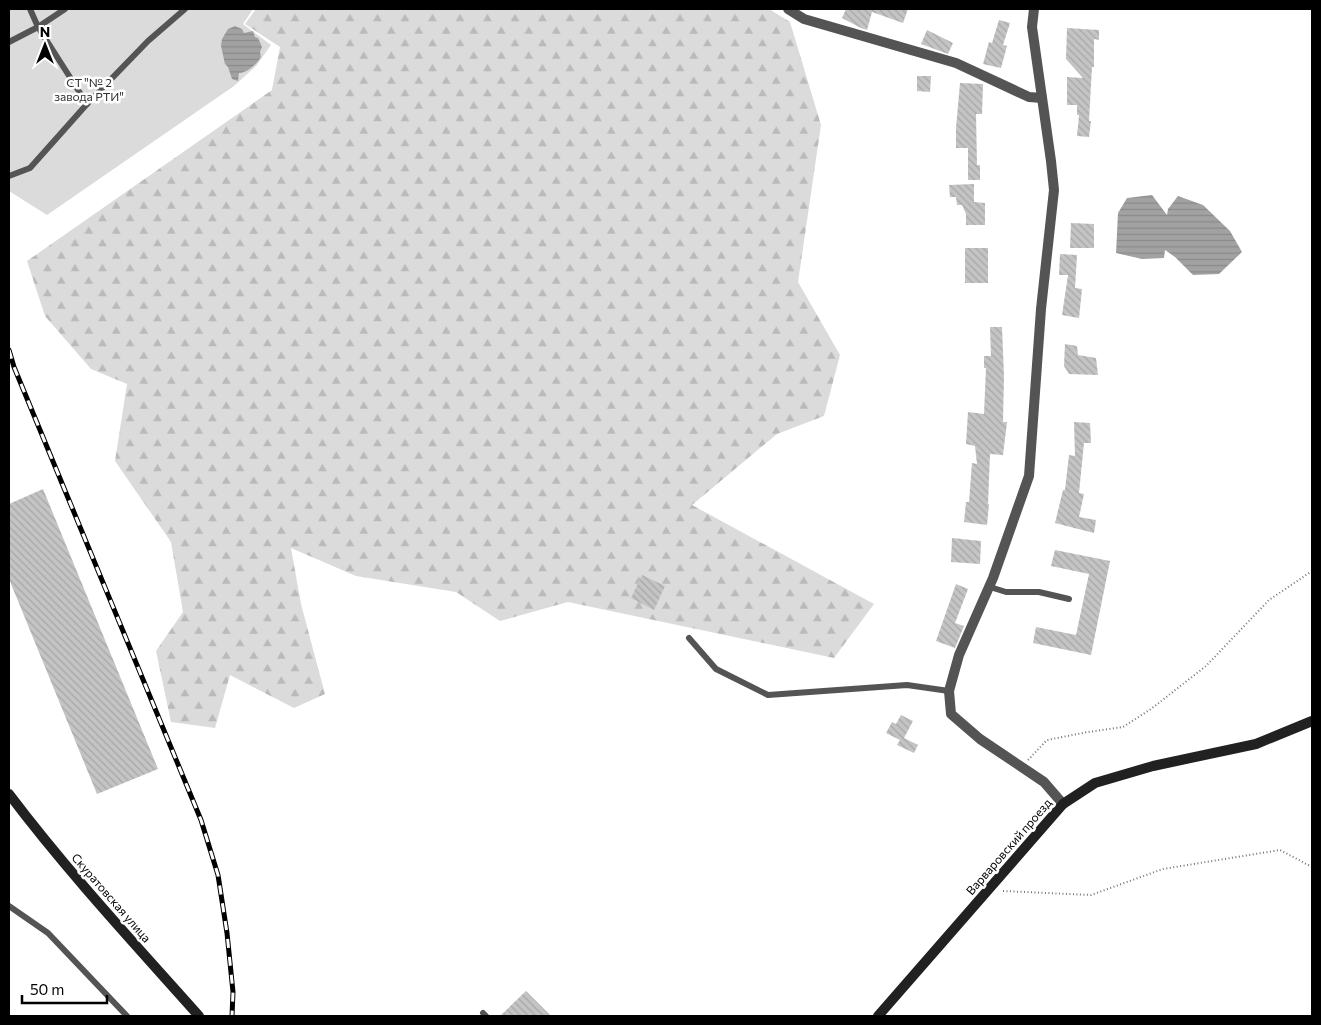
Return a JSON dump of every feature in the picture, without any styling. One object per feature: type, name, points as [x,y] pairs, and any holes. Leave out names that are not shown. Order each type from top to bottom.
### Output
[{"type":"street","points":[[788,9],[804,19],[956,63],[1030,97],[1042,98]]},
{"type":"street","points":[[1034,9],[1032,27],[1052,161],[1054,190],[1041,310],[1029,476],[990,586],[959,655],[949,691],[951,714],[980,739],[1044,782],[1063,804]]},
{"type":"street","name":"Варваровский проезд","points":[[878,1016],[1063,804],[1095,782],[1153,766],[1256,744],[1312,721]]},
{"type":"street","name":"Скуратовская улица","points":[[9,794],[75,877],[198,1016]]},
{"type":"lane","points":[[30,9],[38,27],[87,104]]},
{"type":"lane","points":[[9,42],[38,27],[65,9]]},
{"type":"lane","points":[[9,176],[30,168],[148,40],[184,9]]},
{"type":"lane","points":[[990,586],[1006,592],[1038,592],[1069,599]]},
{"type":"lane","points":[[689,638],[716,669],[768,695],[907,684],[949,691]]},
{"type":"lane","points":[[9,906],[48,932],[127,1016]]},
{"type":"path","points":[[1022,767],[1046,740],[1123,728],[1151,709],[1206,666],[1269,600],[1312,571]]},
{"type":"path","points":[[988,890],[1091,895],[1163,870],[1280,850],[1312,868]]},
{"type":"green space","name":"СТ \"№ 2 завода РТИ\"","points":[[9,9],[253,9],[243,24],[271,45],[256,66],[234,86],[47,215],[9,191]]},
{"type":"green space","points":[[256,9],[769,9],[790,22],[821,125],[798,282],[840,355],[824,416],[777,434],[692,505],[874,604],[834,658],[568,602],[500,621],[456,592],[356,576],[291,548],[301,604],[325,694],[294,708],[230,675],[215,728],[171,722],[156,651],[183,612],[171,542],[115,461],[127,384],[91,369],[45,316],[27,261],[272,90],[280,47],[245,24]]},
{"type":"shaded area","points":[[235,26],[242,29],[244,33],[253,31],[262,47],[259,60],[248,70],[239,73],[238,81],[232,79],[225,64],[221,46],[222,39],[228,29]]},
{"type":"shaded area","points":[[1152,195],[1167,215],[1168,209],[1178,196],[1203,205],[1230,231],[1242,252],[1219,274],[1193,275],[1165,250],[1164,258],[1142,259],[1116,253],[1118,213],[1127,198]]},
{"type":"building","points":[[846,9],[908,9],[903,23],[872,12],[867,30],[842,18]]},
{"type":"building","points":[[999,20],[1010,23],[1003,45],[1007,46],[1001,68],[983,64],[989,42],[992,43]]},
{"type":"building","points":[[1067,28],[1099,30],[1099,40],[1094,39],[1089,137],[1077,136],[1079,115],[1077,115],[1077,105],[1067,105],[1067,77],[1083,78],[1066,59]]},
{"type":"building","points":[[927,30],[953,43],[948,54],[921,44]]},
{"type":"building","points":[[917,76],[931,76],[930,92],[917,91]]},
{"type":"building","points":[[960,83],[983,84],[982,114],[976,114],[977,165],[980,165],[980,180],[968,180],[968,148],[956,148]]},
{"type":"building","points":[[974,184],[974,202],[985,203],[985,225],[966,225],[966,214],[962,205],[957,205],[956,197],[950,197],[949,185]]},
{"type":"building","points":[[1071,223],[1094,224],[1094,248],[1070,248]]},
{"type":"building","points":[[965,248],[988,248],[988,283],[965,283]]},
{"type":"building","points":[[1060,254],[1077,255],[1075,288],[1082,289],[1079,318],[1062,315],[1068,275],[1059,275]]},
{"type":"building","points":[[990,327],[1002,327],[1003,422],[1007,422],[1003,455],[990,454],[987,525],[964,522],[966,502],[969,502],[972,463],[977,464],[975,446],[966,444],[968,412],[984,414],[986,368],[984,368],[984,356],[991,356]]},
{"type":"building","points":[[1065,344],[1077,346],[1078,355],[1096,358],[1098,375],[1069,374],[1064,366]]},
{"type":"building","points":[[1074,422],[1090,423],[1091,443],[1084,443],[1079,493],[1084,494],[1079,517],[1096,520],[1094,533],[1055,523],[1063,490],[1065,490],[1069,455],[1075,456]]},
{"type":"building","points":[[43,489],[158,769],[97,794],[9,579],[9,504]]},
{"type":"building","points":[[952,538],[981,541],[980,564],[951,562]]},
{"type":"building","points":[[1055,550],[1110,561],[1091,655],[1033,643],[1036,627],[1076,635],[1089,574],[1051,566]]},
{"type":"building","points":[[642,575],[665,586],[654,610],[631,598]]},
{"type":"building","points":[[956,584],[968,589],[955,623],[964,626],[955,648],[936,641]]},
{"type":"building","points":[[901,715],[913,721],[904,738],[918,745],[914,753],[897,745],[900,740],[886,733],[892,722],[896,724]]},
{"type":"building","points":[[526,991],[551,1016],[500,1016]]},
{"type":"railway","points":[[9,350],[14,367],[201,820],[218,875],[227,933],[233,992],[232,1016]]}]
